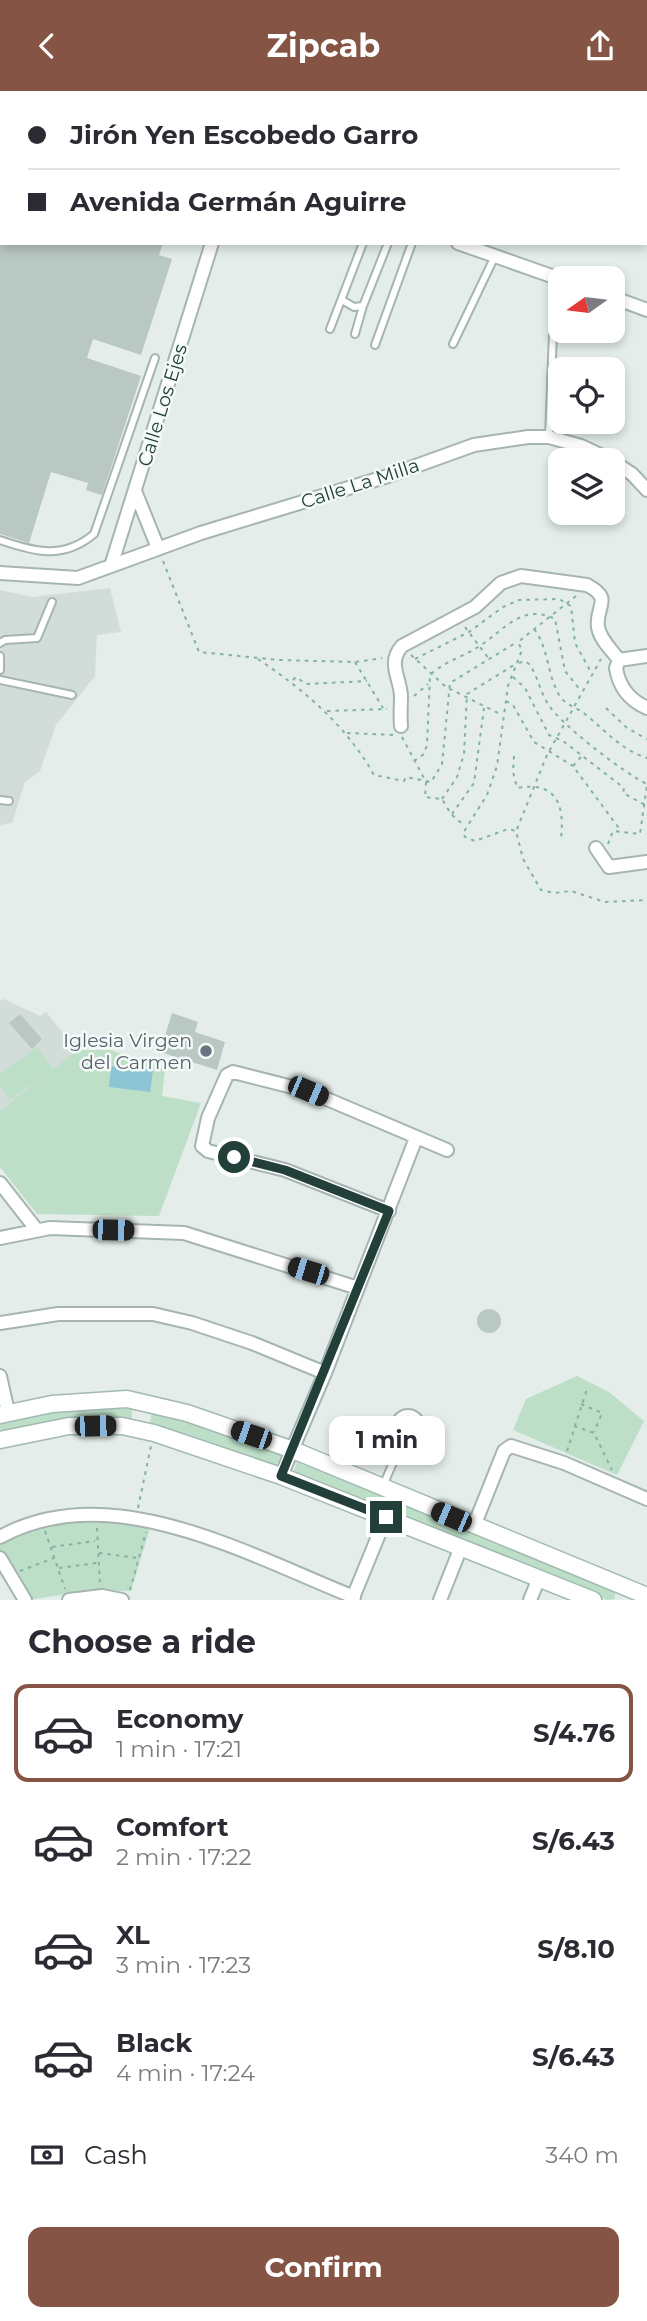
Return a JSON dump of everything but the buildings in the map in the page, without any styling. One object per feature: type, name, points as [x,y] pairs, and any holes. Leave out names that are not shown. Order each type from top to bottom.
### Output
[{"type":"main road","points":[[4,1413],[97,1400],[143,1401],[187,1413],[293,1450],[647,1596]]},
{"type":"main road","points":[[143,1401],[146,1431]]},
{"type":"main road","points":[[0,1440],[69,1426],[122,1426],[146,1431],[281,1476],[593,1600]]},
{"type":"street","name":"Calle Los Ejes","points":[[111,566],[211,245]]},
{"type":"street","points":[[464,245],[548,275]]},
{"type":"street","points":[[625,302],[647,310]]},
{"type":"street","name":"Calle La Milla","points":[[0,573],[78,578],[158,548],[388,476],[474,445],[528,437],[549,437],[585,448]]},
{"type":"street","name":"Calle La Milla","points":[[625,469],[647,490]]},
{"type":"street","points":[[135,491],[158,548]]},
{"type":"street","points":[[401,726],[394,660],[400,648],[475,607],[501,583],[521,576],[587,585],[601,596],[598,628],[619,660]]},
{"type":"street","points":[[619,660],[647,656]]},
{"type":"street","points":[[619,660],[616,668],[623,688],[636,703],[647,708]]},
{"type":"street","points":[[596,848],[609,867],[647,862]]},
{"type":"street","points":[[389,1211],[285,1170],[208,1151],[202,1146],[208,1118],[227,1075],[233,1072],[308,1091],[447,1150]]},
{"type":"street","points":[[281,1476],[325,1373],[416,1138]]},
{"type":"street","points":[[0,1183],[36,1229]]},
{"type":"street","points":[[0,1238],[36,1229],[184,1233],[358,1287]]},
{"type":"street","points":[[0,1323],[58,1314],[153,1314],[240,1339],[325,1373]]},
{"type":"street","points":[[0,1376],[4,1413]]},
{"type":"street","points":[[474,1526],[503,1451],[511,1446],[564,1463],[647,1499]]},
{"type":"street","points":[[0,1537],[41,1520],[97,1514],[142,1518],[216,1542],[353,1599],[386,1517]]},
{"type":"street","points":[[440,1600],[461,1547]]},
{"type":"street","points":[[0,1558],[25,1600]]},
{"type":"street","points":[[530,1600],[539,1578]]},
{"type":"street","points":[[67,1595],[126,1595]]},
{"type":"lane","points":[[330,329],[362,245]]},
{"type":"lane","points":[[355,334],[387,245]]},
{"type":"lane","points":[[375,345],[411,245]]},
{"type":"lane","points":[[453,344],[495,256]]},
{"type":"lane","points":[[342,300],[354,307],[363,306]]},
{"type":"lane","points":[[549,437],[553,343]]},
{"type":"lane","points":[[0,540],[44,553],[74,547],[94,534],[155,358]]},
{"type":"lane","points":[[0,643],[5,640],[37,638],[52,602]]},
{"type":"lane","points":[[0,656],[0,670]]},
{"type":"lane","points":[[0,680],[72,695]]},
{"type":"lane","points":[[0,800],[9,801]]},
{"type":"lane","points":[[406,1413],[414,1414],[420,1421],[421,1430],[416,1437],[403,1439],[397,1433],[396,1420],[406,1413]]},
{"type":"lane","points":[[382,1488],[403,1439]]},
{"type":"path","points":[[158,548],[199,652],[258,659],[355,662],[379,660],[400,648],[448,688],[503,715]]},
{"type":"path","points":[[258,659],[292,681],[324,711],[360,751],[374,775],[393,780],[404,781],[406,777],[426,782],[434,779],[442,764],[448,688],[453,680],[518,642],[569,603],[587,585]]},
{"type":"path","points":[[415,659],[468,632],[501,608],[519,600],[532,597],[569,603]]},
{"type":"path","points":[[569,603],[573,610],[575,643],[592,674]]},
{"type":"path","points":[[430,675],[480,647],[513,619],[531,614],[549,616],[558,625],[565,670],[581,691]]},
{"type":"path","points":[[458,617],[490,660]]},
{"type":"path","points":[[533,628],[543,645],[558,693],[572,708],[587,716],[624,748],[647,758]]},
{"type":"path","points":[[516,831],[508,829],[483,839],[469,841],[463,833],[487,795],[497,766],[511,676],[522,650],[518,642]]},
{"type":"path","points":[[609,646],[548,751],[516,831],[523,859],[536,883],[546,893],[571,891],[605,902],[647,900]]},
{"type":"path","points":[[465,697],[525,661],[529,664],[546,702],[564,722],[630,776],[647,785],[640,834],[614,831],[608,844],[596,848]]},
{"type":"path","points":[[355,662],[384,709]]},
{"type":"path","points":[[414,761],[424,754],[426,745],[430,675]]},
{"type":"path","points":[[511,676],[525,688],[544,728],[555,739],[624,788],[623,793],[645,806]]},
{"type":"path","points":[[292,681],[296,677],[306,684],[367,681]]},
{"type":"path","points":[[324,711],[400,706],[429,683]]},
{"type":"path","points":[[442,799],[457,777],[464,754],[465,697]]},
{"type":"path","points":[[506,701],[513,705],[534,742],[573,766],[622,832]]},
{"type":"path","points":[[451,814],[474,783],[484,707]]},
{"type":"path","points":[[606,708],[627,728],[647,739]]},
{"type":"path","points":[[344,733],[402,736],[426,782],[425,797],[442,799]]},
{"type":"path","points":[[514,756],[513,772],[517,788],[536,786],[547,789],[561,808],[561,838]]},
{"type":"path","points":[[573,766],[582,756]]},
{"type":"path","points":[[442,799],[451,814],[466,827]]},
{"type":"path","points":[[564,1463],[587,1389]]},
{"type":"path","points":[[581,1404],[602,1413],[594,1433]]},
{"type":"path","points":[[574,1426],[594,1433],[620,1486]]},
{"type":"path","points":[[126,1595],[139,1558],[146,1431]]},
{"type":"path","points":[[97,1514],[96,1541],[102,1596]]},
{"type":"path","points":[[41,1520],[67,1595]]},
{"type":"path","points":[[51,1547],[96,1541]]},
{"type":"path","points":[[97,1552],[139,1558]]},
{"type":"path","points":[[10,1575],[55,1557]]},
{"type":"path","points":[[58,1568],[99,1562]]},
{"type":"shaded area","points":[[110,588],[121,632],[97,635],[95,676],[56,725],[40,771],[25,782],[12,823],[0,825],[0,590],[32,597]]},
{"type":"shaded area","points":[[4,999],[40,1016],[46,1012],[77,1050],[0,1111],[0,1001]]},
{"type":"green space","points":[[37,1047],[53,1069],[77,1050],[111,1050],[165,1069],[162,1096],[201,1103],[159,1216],[37,1214],[0,1167],[0,1111],[51,1070],[10,1100],[0,1087],[0,1074]]},
{"type":"green space","points":[[577,1376],[609,1392],[644,1421],[617,1475],[513,1430],[526,1399]]},
{"type":"green space","points":[[101,1408],[132,1409],[132,1418],[0,1434],[0,1422],[40,1413]]},
{"type":"green space","points":[[152,1410],[196,1423],[281,1455],[274,1469],[193,1436],[150,1423]]},
{"type":"green space","points":[[297,1462],[615,1589],[615,1599],[607,1600],[293,1473]]},
{"type":"green space","points":[[83,1517],[151,1525],[131,1591],[91,1590],[29,1600],[0,1551],[0,1539],[15,1531]]},
{"type":"water","points":[[111,1066],[153,1070],[150,1092],[109,1087]]},
{"type":"place","name":"Iglesia Virgen del Carmen","points":[[206,1051]]},
{"type":"route","points":[[234,1157],[285,1170],[389,1211],[281,1476],[386,1517]]}]
